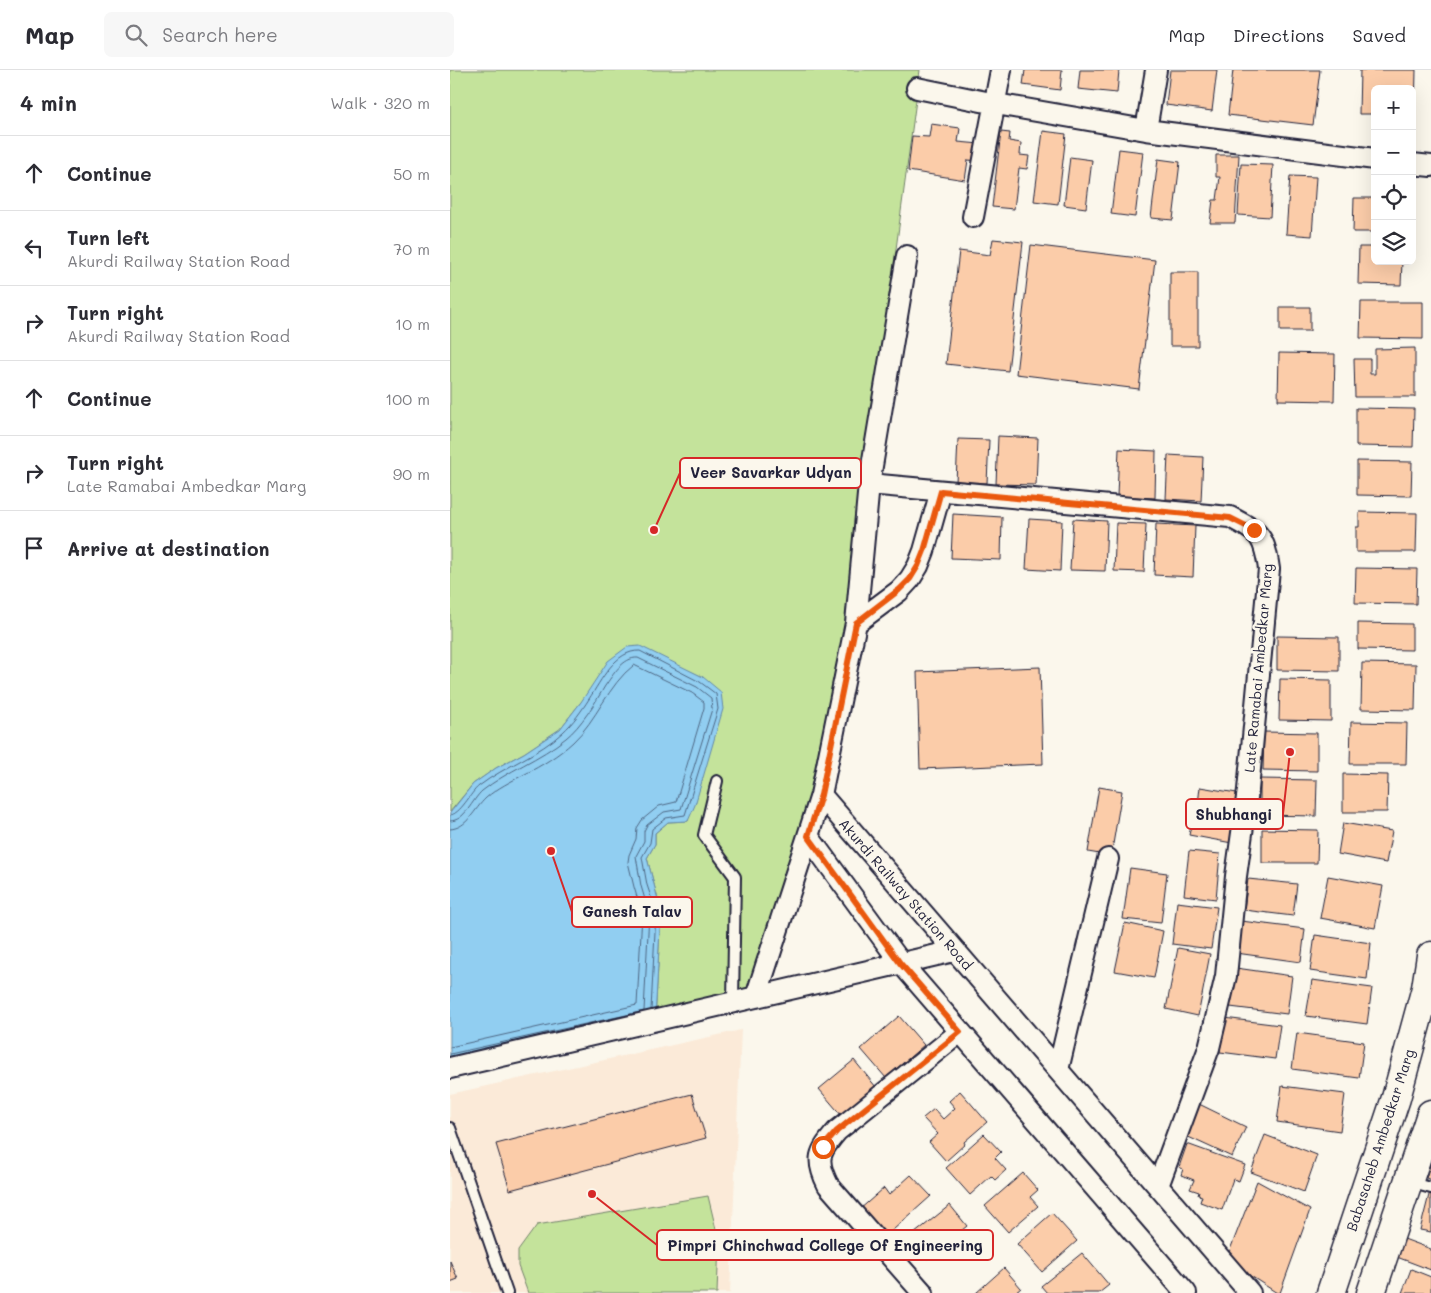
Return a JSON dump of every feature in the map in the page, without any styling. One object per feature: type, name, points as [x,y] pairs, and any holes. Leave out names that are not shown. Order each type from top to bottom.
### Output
[{"type":"main road","name":"Babasaheb Ambedkar Marg","points":[[1331,1293],[1396,1098],[1426,988],[1431,956]]},
{"type":"main road","points":[[1371,1293],[1420,1184],[1431,1114]]},
{"type":"street","points":[[973,217],[1001,70]]},
{"type":"street","points":[[1146,130],[1156,70]]},
{"type":"street","points":[[917,88],[1146,130],[1371,158]]},
{"type":"street","points":[[1416,164],[1431,166]]},
{"type":"street","points":[[756,997],[821,795],[856,623],[869,484],[908,256]]},
{"type":"street","name":"Late Ramabai Ambedkar Marg","points":[[869,484],[1230,518],[1254,530],[1265,547],[1269,569],[1248,790],[1236,876],[1226,976],[1208,1048],[1158,1186]]},
{"type":"street","points":[[856,623],[899,590],[910,579],[924,551],[941,491]]},
{"type":"street","name":"Akurdi Railway Station Road","points":[[821,795],[1250,1293]]},
{"type":"street","points":[[808,836],[900,963],[1186,1293]]},
{"type":"street","points":[[1058,1070],[1108,859]]},
{"type":"street","points":[[450,1068],[954,951]]},
{"type":"street","points":[[923,1293],[828,1185],[820,1168],[823,1147],[837,1131],[960,1032]]},
{"type":"lane","points":[[717,781],[704,835],[735,877],[733,1002]]},
{"type":"lane","points":[[450,1128],[507,1293]]},
{"type":"shaded area","points":[[741,1030],[730,1293],[450,1293],[450,1094]]},
{"type":"green space","points":[[450,70],[920,70],[852,577],[848,623],[818,798],[754,997],[655,1020],[661,911],[647,858],[655,844],[655,833],[668,822],[688,821],[703,677],[678,666],[581,702],[560,729],[473,784],[450,812]]},
{"type":"green space","points":[[708,1196],[719,1242],[717,1293],[528,1293],[518,1266],[518,1251],[537,1225]]},
{"type":"water","points":[[640,646],[703,677],[721,692],[723,709],[695,805],[688,821],[668,822],[655,833],[655,844],[647,858],[661,911],[655,1020],[450,1066],[450,813],[473,784],[560,729],[581,702],[608,661],[627,647]]},
{"type":"building","points":[[1025,70],[1062,70],[1060,90],[1023,85]]},
{"type":"building","points":[[1080,70],[1119,70],[1117,93],[1078,89]]},
{"type":"building","points":[[1170,70],[1217,70],[1212,111],[1166,105]]},
{"type":"building","points":[[1233,70],[1320,70],[1313,125],[1228,115]]},
{"type":"building","points":[[1360,70],[1416,70],[1416,85],[1371,85],[1371,114],[1359,114]]},
{"type":"building","points":[[931,124],[960,128],[958,142],[980,144],[978,161],[968,160],[965,180],[908,171],[912,136],[929,137]]},
{"type":"building","points":[[1043,131],[1066,134],[1058,204],[1034,201]]},
{"type":"building","points":[[1001,132],[1010,133],[1009,141],[1021,143],[1020,155],[1029,156],[1027,169],[1019,168],[1014,209],[992,207]]},
{"type":"building","points":[[1119,149],[1143,152],[1135,217],[1111,214]]},
{"type":"building","points":[[1216,155],[1239,155],[1235,223],[1210,223],[1213,200],[1217,200],[1220,177],[1216,177]]},
{"type":"building","points":[[1070,157],[1092,160],[1086,208],[1064,205]]},
{"type":"building","points":[[1158,159],[1180,162],[1173,220],[1151,218]]},
{"type":"building","points":[[1241,164],[1273,165],[1270,217],[1238,215]]},
{"type":"building","points":[[1290,176],[1316,177],[1312,236],[1286,234]]},
{"type":"building","points":[[1354,198],[1371,198],[1371,232],[1353,232]]},
{"type":"building","points":[[993,239],[1023,242],[1008,371],[946,364],[959,251],[990,255]]},
{"type":"building","points":[[1031,245],[1155,260],[1139,389],[1016,374]]},
{"type":"building","points":[[1359,247],[1371,247],[1371,265],[1402,265],[1401,285],[1358,284]]},
{"type":"building","points":[[1170,272],[1198,272],[1198,346],[1170,346]]},
{"type":"building","points":[[1361,302],[1423,302],[1423,339],[1360,338]]},
{"type":"building","points":[[1280,307],[1310,307],[1310,331],[1280,331]]},
{"type":"building","points":[[1415,348],[1415,397],[1355,397],[1354,359],[1370,359],[1370,374],[1375,374],[1375,349]]},
{"type":"building","points":[[1279,353],[1335,354],[1334,401],[1278,400]]},
{"type":"building","points":[[1356,408],[1414,409],[1413,447],[1356,446]]},
{"type":"building","points":[[998,436],[1038,438],[1036,485],[996,484]]},
{"type":"building","points":[[958,439],[989,440],[987,483],[956,482]]},
{"type":"building","points":[[1119,449],[1156,451],[1155,498],[1117,496]]},
{"type":"building","points":[[1168,455],[1203,457],[1201,501],[1166,499]]},
{"type":"building","points":[[1357,461],[1412,462],[1411,496],[1357,495]]},
{"type":"building","points":[[1359,512],[1417,513],[1416,552],[1356,552],[1356,527],[1359,527]]},
{"type":"building","points":[[953,514],[1002,517],[1001,560],[951,558]]},
{"type":"building","points":[[1029,519],[1062,521],[1060,571],[1026,569]]},
{"type":"building","points":[[1073,519],[1107,521],[1105,571],[1070,570]]},
{"type":"building","points":[[1116,523],[1146,524],[1144,572],[1114,571]]},
{"type":"building","points":[[1156,524],[1195,526],[1193,577],[1154,575]]},
{"type":"building","points":[[1356,568],[1417,569],[1416,604],[1355,603]]},
{"type":"building","points":[[1358,623],[1412,624],[1412,650],[1358,649]]},
{"type":"building","points":[[1277,636],[1339,637],[1339,671],[1277,670]]},
{"type":"building","points":[[1362,663],[1416,664],[1415,710],[1361,709]]},
{"type":"building","points":[[1040,667],[1043,764],[920,769],[917,672]]},
{"type":"building","points":[[1280,679],[1331,680],[1331,721],[1279,720]]},
{"type":"building","points":[[1351,722],[1407,723],[1406,764],[1350,764]]},
{"type":"building","points":[[1264,732],[1317,733],[1317,771],[1263,770]]},
{"type":"building","points":[[1343,774],[1388,775],[1387,812],[1343,812]]},
{"type":"building","points":[[1260,779],[1317,780],[1316,816],[1260,815]]},
{"type":"building","points":[[1099,787],[1122,791],[1111,856],[1088,852]]},
{"type":"building","points":[[1200,787],[1243,794],[1240,819],[1197,813]]},
{"type":"building","points":[[1194,813],[1236,821],[1232,843],[1189,835]]},
{"type":"building","points":[[1343,823],[1392,831],[1386,863],[1338,854]]},
{"type":"building","points":[[1262,829],[1318,830],[1317,863],[1262,863]]},
{"type":"building","points":[[1189,851],[1220,854],[1216,899],[1184,895]]},
{"type":"building","points":[[1130,868],[1167,873],[1161,923],[1123,919]]},
{"type":"building","points":[[1328,876],[1383,886],[1375,928],[1320,918]]},
{"type":"building","points":[[1248,879],[1297,884],[1293,916],[1244,910]]},
{"type":"building","points":[[1177,902],[1217,907],[1211,949],[1172,944]]},
{"type":"building","points":[[1241,921],[1305,929],[1301,962],[1236,953]]},
{"type":"building","points":[[1125,923],[1163,931],[1154,978],[1115,971]]},
{"type":"building","points":[[1315,935],[1371,943],[1367,979],[1310,971]]},
{"type":"building","points":[[1178,948],[1210,954],[1198,1016],[1166,1009]]},
{"type":"building","points":[[1236,968],[1292,976],[1287,1014],[1230,1007]]},
{"type":"building","points":[[1312,980],[1372,988],[1367,1024],[1306,1016]]},
{"type":"building","points":[[899,1016],[924,1045],[886,1078],[861,1049]]},
{"type":"building","points":[[1224,1018],[1280,1025],[1275,1059],[1220,1052]]},
{"type":"building","points":[[1297,1033],[1364,1042],[1359,1078],[1292,1069]]},
{"type":"building","points":[[854,1060],[876,1087],[842,1116],[819,1089]]},
{"type":"building","points":[[1282,1086],[1345,1094],[1340,1131],[1277,1122]]},
{"type":"building","points":[[960,1091],[987,1122],[946,1161],[929,1142],[938,1134],[923,1118],[934,1109],[943,1119],[955,1108],[949,1101]]},
{"type":"building","points":[[692,1094],[706,1138],[510,1190],[496,1144]]},
{"type":"building","points":[[1199,1104],[1246,1127],[1232,1157],[1184,1135]]},
{"type":"building","points":[[984,1134],[1001,1152],[995,1158],[1006,1170],[995,1180],[991,1176],[970,1195],[946,1168]]},
{"type":"building","points":[[1265,1135],[1317,1155],[1304,1192],[1251,1172]]},
{"type":"building","points":[[1187,1144],[1245,1165],[1239,1181],[1233,1179],[1222,1210],[1200,1202],[1202,1196],[1198,1195],[1199,1192],[1190,1189],[1194,1180],[1181,1175],[1183,1169],[1179,1167]]},
{"type":"building","points":[[1431,1162],[1431,1180],[1426,1178]]},
{"type":"building","points":[[1023,1173],[1038,1190],[1030,1197],[1038,1206],[1008,1232],[985,1206]]},
{"type":"building","points":[[911,1175],[931,1196],[884,1238],[859,1210],[884,1188],[889,1195]]},
{"type":"building","points":[[1257,1181],[1310,1210],[1280,1293],[1277,1293],[1226,1260]]},
{"type":"building","points":[[1431,1192],[1431,1232],[1420,1230]]},
{"type":"building","points":[[950,1205],[967,1226],[927,1259],[909,1238]]},
{"type":"building","points":[[1052,1213],[1077,1241],[1042,1272],[1017,1244]]},
{"type":"building","points":[[1396,1236],[1431,1249],[1431,1270],[1389,1254]]},
{"type":"building","points":[[1082,1253],[1109,1285],[1099,1293],[1047,1293],[1041,1286]]},
{"type":"building","points":[[450,1261],[458,1279],[450,1282]]},
{"type":"building","points":[[1004,1268],[1021,1288],[1015,1293],[976,1293]]},
{"type":"building","points":[[1411,1269],[1431,1277],[1431,1293],[1402,1293]]},
{"type":"place","name":"Veer Savarkar Udyan","points":[[654,530]]},
{"type":"place","name":"Shubhangi","points":[[1290,752]]},
{"type":"place","name":"Ganesh Talav","points":[[551,851]]},
{"type":"place","name":"Pimpri Chinchwad College Of Engineering","points":[[592,1194]]},
{"type":"route","points":[[823,1147],[837,1131],[960,1032],[900,963],[808,836],[821,795],[856,623],[899,590],[910,579],[924,551],[941,491],[1230,518],[1254,530]]}]
